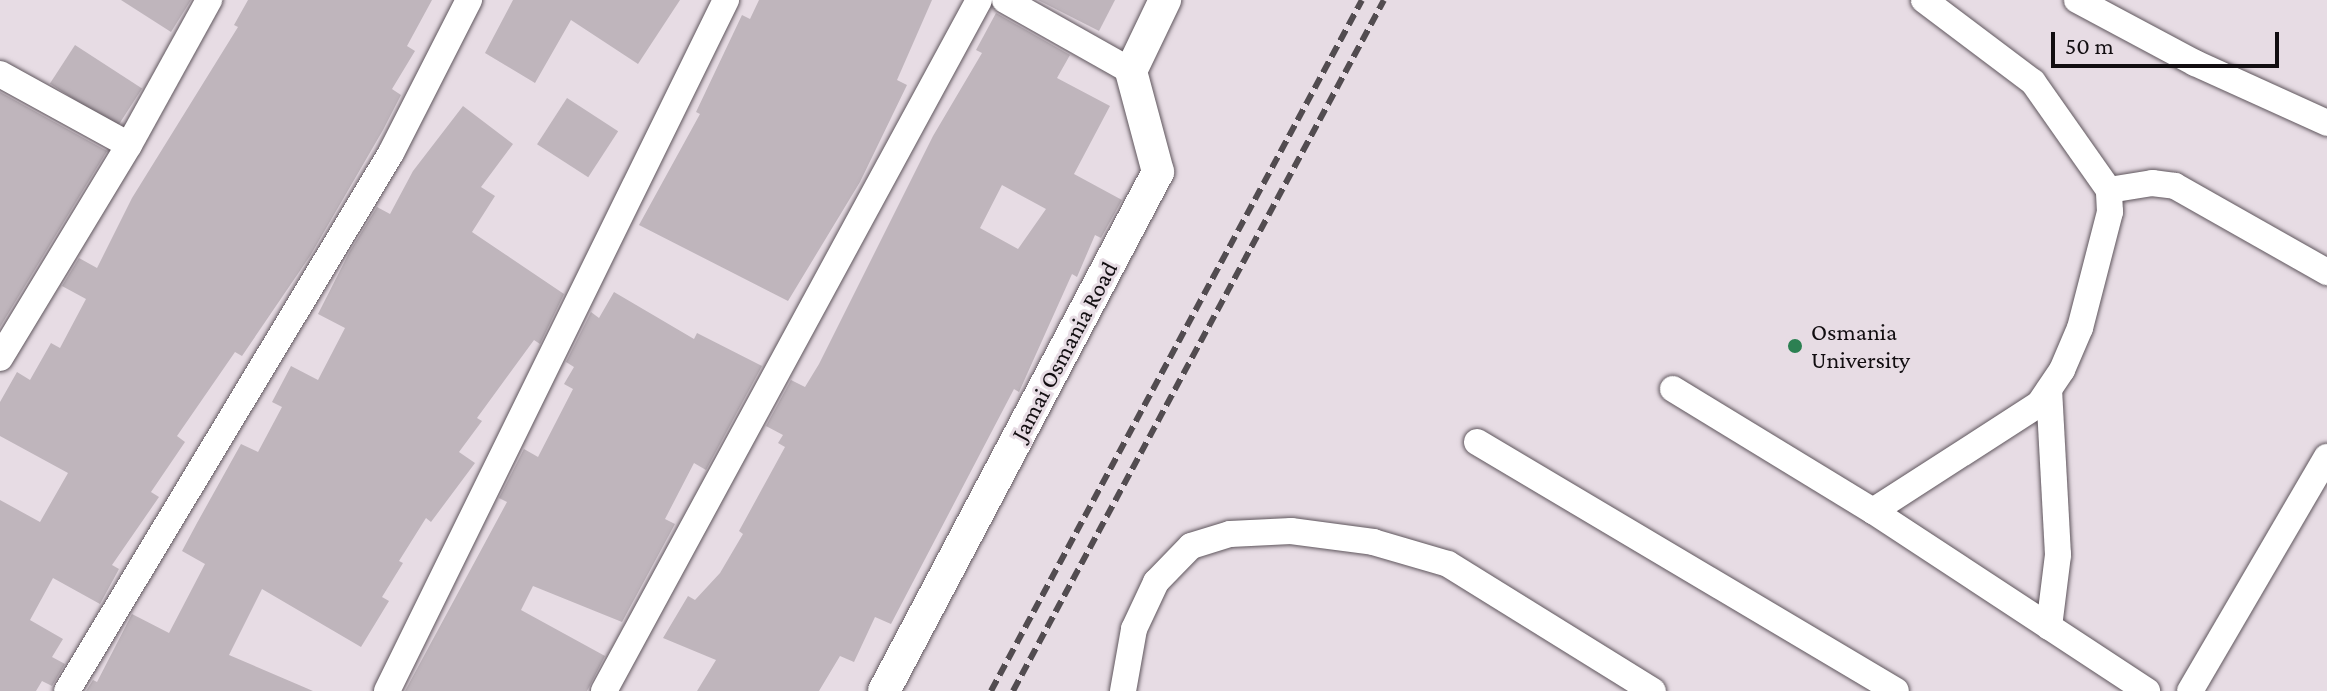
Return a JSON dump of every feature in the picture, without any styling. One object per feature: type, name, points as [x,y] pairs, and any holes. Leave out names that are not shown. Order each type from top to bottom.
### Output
[{"type":"street","points":[[0,358],[129,145],[209,0]]},
{"type":"street","points":[[67,691],[391,153],[469,0]]},
{"type":"street","points":[[387,691],[726,0]]},
{"type":"street","points":[[604,691],[979,0]]},
{"type":"street","points":[[1005,0],[1131,71],[1165,0]]},
{"type":"street","points":[[1873,511],[1992,438],[2039,404],[2080,328],[2110,212],[2109,190],[2033,82],[1924,0]]},
{"type":"street","points":[[2077,0],[2195,63],[2327,123]]},
{"type":"street","name":"Jamai Osmania Road","points":[[884,691],[1158,172],[1131,71]]},
{"type":"street","points":[[0,74],[129,145]]},
{"type":"street","points":[[2109,190],[2152,183],[2175,186],[2327,272]]},
{"type":"street","points":[[1673,389],[1873,511],[2147,691]]},
{"type":"street","points":[[2049,390],[2058,555],[2049,627]]},
{"type":"street","points":[[1477,442],[1895,691]]},
{"type":"street","points":[[2190,691],[2327,457]]},
{"type":"street","points":[[1123,691],[1134,629],[1156,582],[1191,546],[1230,534],[1291,531],[1373,542],[1448,564],[1653,691]]},
{"type":"building","points":[[121,0],[191,0],[171,32]]},
{"type":"building","points":[[248,0],[432,0],[407,46],[415,51],[392,89],[401,95],[383,130],[310,256],[242,356],[235,352],[177,436],[185,442],[151,492],[159,497],[112,565],[119,569],[100,604],[53,578],[30,620],[63,639],[52,657],[65,664],[52,686],[42,681],[36,691],[0,691],[0,500],[40,522],[68,473],[0,436],[0,402],[17,372],[30,380],[51,343],[60,348],[86,299],[62,286],[79,258],[97,268],[132,198],[238,27],[234,25]]},
{"type":"building","points":[[513,0],[680,0],[638,64],[571,20],[535,83],[485,53]]},
{"type":"building","points":[[759,0],[932,0],[897,80],[907,85],[860,182],[788,301],[639,225],[700,114],[696,112],[742,15],[750,19]]},
{"type":"building","points":[[1038,0],[1115,0],[1099,31]]},
{"type":"building","points":[[996,13],[1070,55],[1057,78],[1110,106],[1074,174],[1122,200],[1101,238],[1095,235],[1077,277],[1072,274],[1019,392],[1014,389],[891,624],[875,617],[854,662],[840,656],[819,691],[697,691],[716,660],[663,638],[688,596],[695,600],[720,573],[743,534],[739,531],[785,447],[778,443],[783,435],[766,426],[791,380],[805,387],[819,364],[933,136],[982,53],[976,50]],"holes":[[[1002,185],[1046,209],[1018,249],[980,228]]]},
{"type":"building","points":[[75,45],[142,89],[117,127],[50,84]]},
{"type":"building","points":[[0,92],[107,151],[0,327]]},
{"type":"building","points":[[567,98],[618,131],[588,177],[537,144]]},
{"type":"building","points":[[463,106],[513,144],[481,187],[495,196],[472,232],[564,294],[540,344],[534,340],[477,418],[482,421],[459,452],[475,463],[431,522],[426,518],[399,561],[403,563],[382,597],[389,601],[361,647],[262,589],[229,655],[313,691],[86,691],[93,680],[97,682],[132,614],[169,633],[205,564],[182,551],[241,444],[258,452],[282,407],[272,402],[291,366],[318,380],[345,328],[318,314],[350,251],[377,207],[390,214],[413,171]]},
{"type":"building","points":[[614,292],[694,339],[697,333],[762,366],[706,470],[694,463],[665,519],[675,524],[622,622],[533,586],[521,610],[605,656],[587,691],[405,691],[507,502],[499,498],[524,449],[538,457],[573,389],[564,384],[574,367],[566,362],[591,312],[599,318]]},
{"type":"railway","points":[[991,691],[1362,0]]},
{"type":"railway","points":[[1013,691],[1384,0]]},
{"type":"place","name":"Osmania University","points":[[1795,346]]}]
